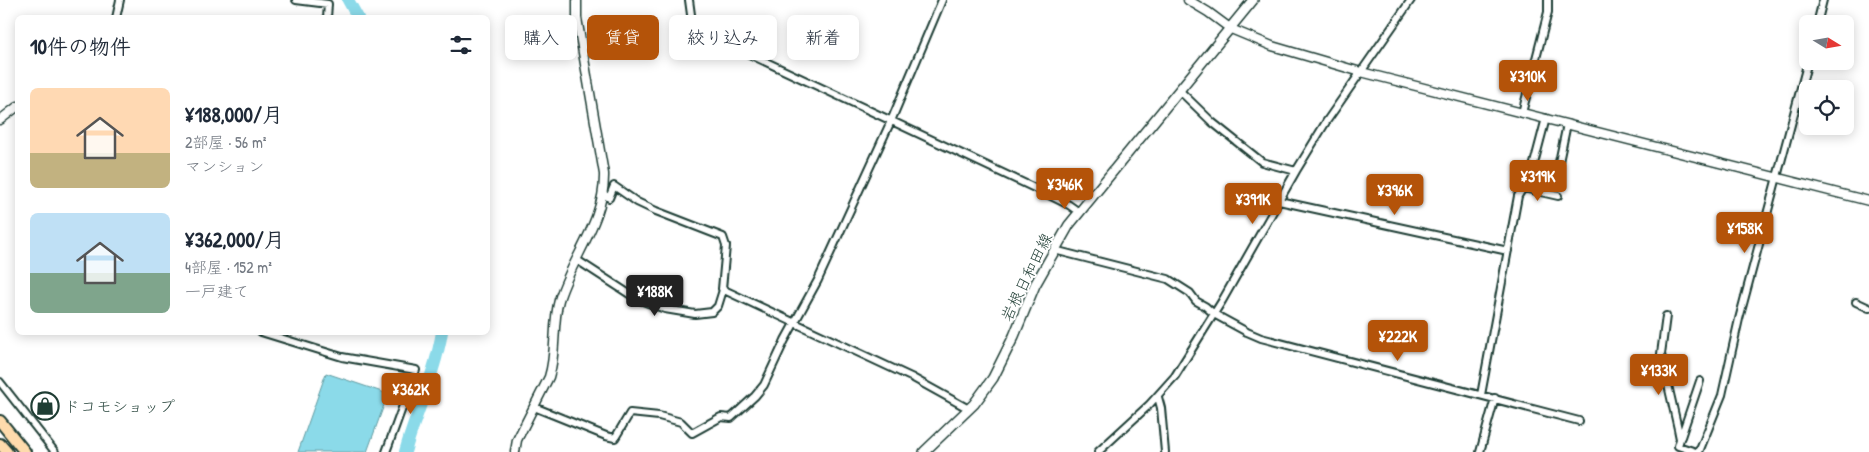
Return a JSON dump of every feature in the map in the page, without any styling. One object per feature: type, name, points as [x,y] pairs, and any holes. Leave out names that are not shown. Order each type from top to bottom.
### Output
[{"type":"highway","points":[[0,421],[25,452]]},
{"type":"highway","points":[[0,444],[7,452]]},
{"type":"main road","name":"岩根日和田線","points":[[924,452],[969,409],[993,378],[1014,336],[1035,285],[1069,225],[1253,0]]},
{"type":"street","points":[[117,15],[120,0]]},
{"type":"street","points":[[296,0],[321,1],[328,4],[328,15]]},
{"type":"street","points":[[514,452],[517,440],[545,387],[552,369],[557,309],[577,260],[590,235],[604,194],[604,174],[579,34],[577,0]]},
{"type":"street","points":[[689,0],[692,22],[698,30],[1045,193],[1079,212]]},
{"type":"street","points":[[534,407],[615,438],[630,413],[659,416],[681,422],[692,433],[721,417],[731,418],[755,396],[764,385],[784,340],[795,324],[818,280],[891,121],[942,0]]},
{"type":"street","points":[[1188,0],[1231,29],[1272,46],[1361,72],[1869,201]]},
{"type":"street","points":[[1098,452],[1158,397],[1175,376],[1214,314],[1278,201],[1326,122],[1410,0]]},
{"type":"street","points":[[1522,113],[1548,12],[1548,0]]},
{"type":"street","points":[[1819,15],[1823,0]]},
{"type":"street","points":[[1679,446],[1698,452],[1722,395],[1739,319],[1806,70]]},
{"type":"street","points":[[1179,90],[1212,122],[1262,162],[1296,171]]},
{"type":"street","points":[[0,120],[15,108]]},
{"type":"street","points":[[1481,394],[1518,196],[1531,174],[1546,118]]},
{"type":"street","points":[[1559,162],[1567,124]]},
{"type":"street","points":[[577,260],[637,299],[665,309],[695,314],[712,312],[718,306],[723,290],[721,288],[726,246],[723,237],[656,211],[637,202],[614,186],[609,198],[604,194]]},
{"type":"street","points":[[1523,188],[1558,196]]},
{"type":"street","points":[[1278,201],[1508,251]]},
{"type":"street","points":[[1054,250],[1168,279],[1190,293],[1196,301],[1214,314],[1261,338],[1579,421]]},
{"type":"street","points":[[723,290],[913,378],[969,409]]},
{"type":"street","points":[[1856,302],[1869,308]]},
{"type":"street","points":[[1666,316],[1661,354],[1679,446]]},
{"type":"street","points":[[270,335],[325,353],[416,370],[386,452]]},
{"type":"street","points":[[1679,446],[1700,381]]},
{"type":"street","points":[[0,382],[55,452]]},
{"type":"street","points":[[1158,397],[1161,408],[1165,452]]},
{"type":"street","points":[[1480,452],[1495,398]]},
{"type":"water","points":[[326,373],[388,394],[367,452],[298,452]]},
{"type":"waterway","points":[[348,0],[356,15]]},
{"type":"waterway","points":[[405,452],[435,363],[441,335]]},
{"type":"place","name":"ドコモショップ","points":[[45,406]]}]
